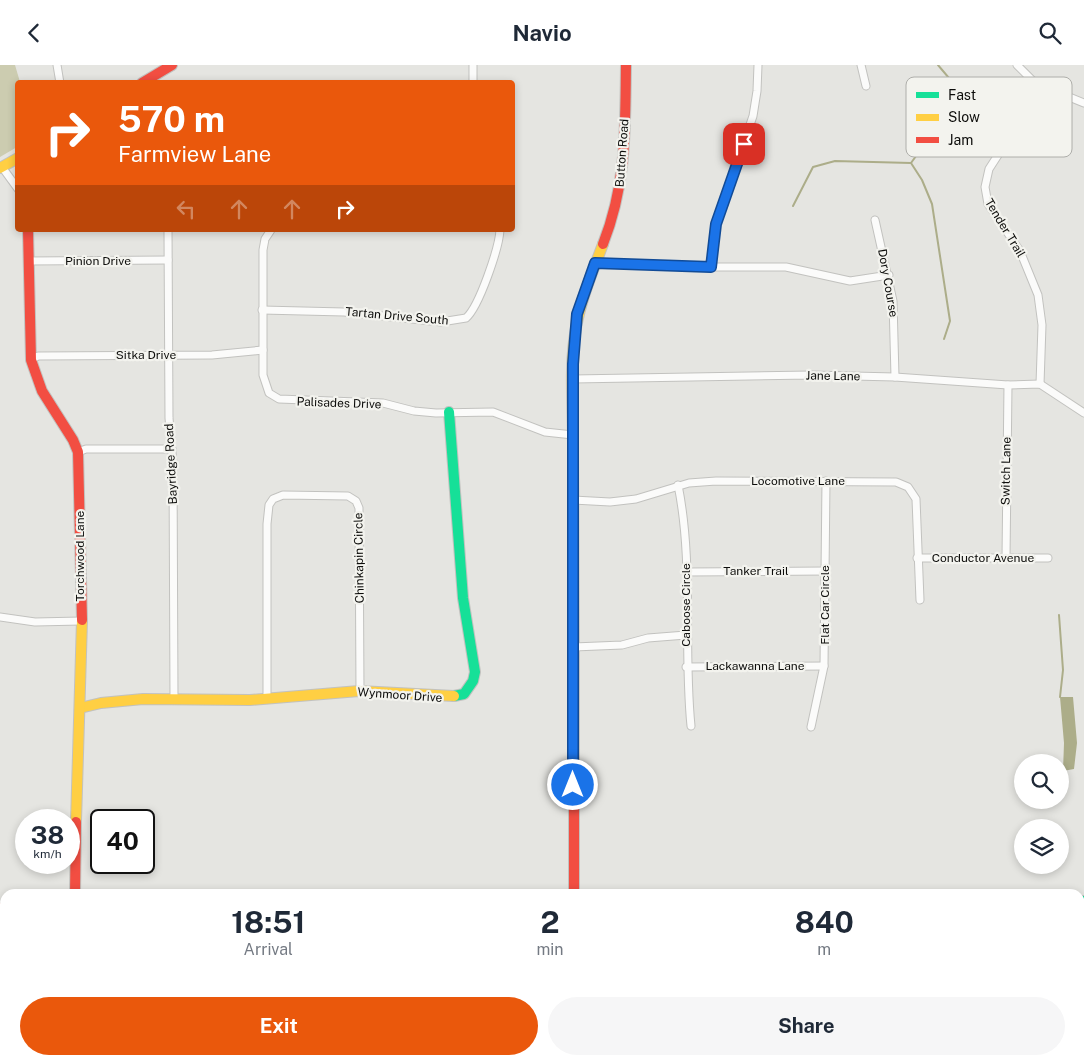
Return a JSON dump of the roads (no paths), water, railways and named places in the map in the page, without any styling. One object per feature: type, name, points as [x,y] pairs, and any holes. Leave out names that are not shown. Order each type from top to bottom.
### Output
[{"type":"street","points":[[57,65],[60,80]]},
{"type":"street","points":[[150,80],[172,65]]},
{"type":"street","points":[[473,65],[473,80]]},
{"type":"street","name":"Button Road","points":[[574,889],[573,349],[577,314],[620,191],[624,151],[626,65]]},
{"type":"street","points":[[711,267],[718,217],[752,122],[757,91],[758,65]]},
{"type":"street","points":[[861,65],[866,85]]},
{"type":"street","points":[[1016,65],[1029,77]]},
{"type":"street","points":[[1072,98],[1084,103]]},
{"type":"street","name":"Tender Trail","points":[[996,157],[988,169],[985,187],[988,204],[1020,251],[1038,295],[1042,325],[1040,384]]},
{"type":"street","points":[[15,160],[1,168],[15,185]]},
{"type":"street","name":"Dory Course","points":[[875,220],[889,275],[895,318],[895,377]]},
{"type":"street","name":"Torchwood Lane","points":[[28,232],[31,360],[37,381],[73,440],[78,452],[81,621],[80,708],[75,762],[75,889]]},
{"type":"street","name":"Bayridge Road","points":[[168,232],[168,355],[172,449],[174,699]]},
{"type":"street","name":"Palisades Drive","points":[[269,232],[265,239],[263,250],[262,310],[264,382],[270,393],[279,399],[378,403],[414,411],[449,413],[492,412],[545,432],[572,435]]},
{"type":"street","name":"Tartan Drive South","points":[[262,310],[349,312],[441,322],[466,318],[473,309],[480,293],[499,232]]},
{"type":"street","name":"Pinion Drive","points":[[29,261],[168,260]]},
{"type":"street","points":[[595,263],[711,267],[786,267],[850,281],[889,275]]},
{"type":"street","name":"Sitka Drive","points":[[31,360],[38,356],[212,355],[263,350]]},
{"type":"street","name":"Jane Lane","points":[[573,379],[812,375],[895,377],[1008,385],[1040,384]]},
{"type":"street","points":[[1040,384],[1084,413]]},
{"type":"street","name":"Switch Lane","points":[[1006,558],[1008,385]]},
{"type":"street","name":"Wynmoor Drive","points":[[80,708],[92,704],[174,699],[266,699],[360,691],[406,693],[446,698],[464,694],[474,681],[474,664],[463,598],[449,413]]},
{"type":"street","points":[[78,452],[86,449],[172,449]]},
{"type":"street","name":"Locomotive Lane","points":[[573,500],[610,502],[636,499],[678,485],[716,481],[896,482],[908,487],[916,499],[920,600]]},
{"type":"street","name":"Flat Car Circle","points":[[811,727],[824,666],[826,481]]},
{"type":"street","name":"Caboose Circle","points":[[678,485],[686,527],[686,667],[691,726]]},
{"type":"street","name":"Chinkapin Circle","points":[[266,699],[267,524],[269,505],[273,499],[283,495],[348,496],[356,501],[359,508],[360,691]]},
{"type":"street","name":"Conductor Avenue","points":[[918,558],[1048,557]]},
{"type":"street","name":"Tanker Trail","points":[[687,572],[826,571]]},
{"type":"street","points":[[0,617],[35,622],[81,621]]},
{"type":"street","points":[[574,647],[622,645],[648,638],[686,635]]},
{"type":"street","name":"Lackawanna Lane","points":[[686,667],[824,666]]},
{"type":"waterway","points":[[938,65],[948,77]]},
{"type":"waterway","points":[[911,163],[915,157]]},
{"type":"waterway","points":[[793,206],[813,167],[835,161],[911,163],[922,180],[932,204],[950,321],[944,339]]},
{"type":"waterway","points":[[1059,615],[1063,670],[1060,697]]}]
